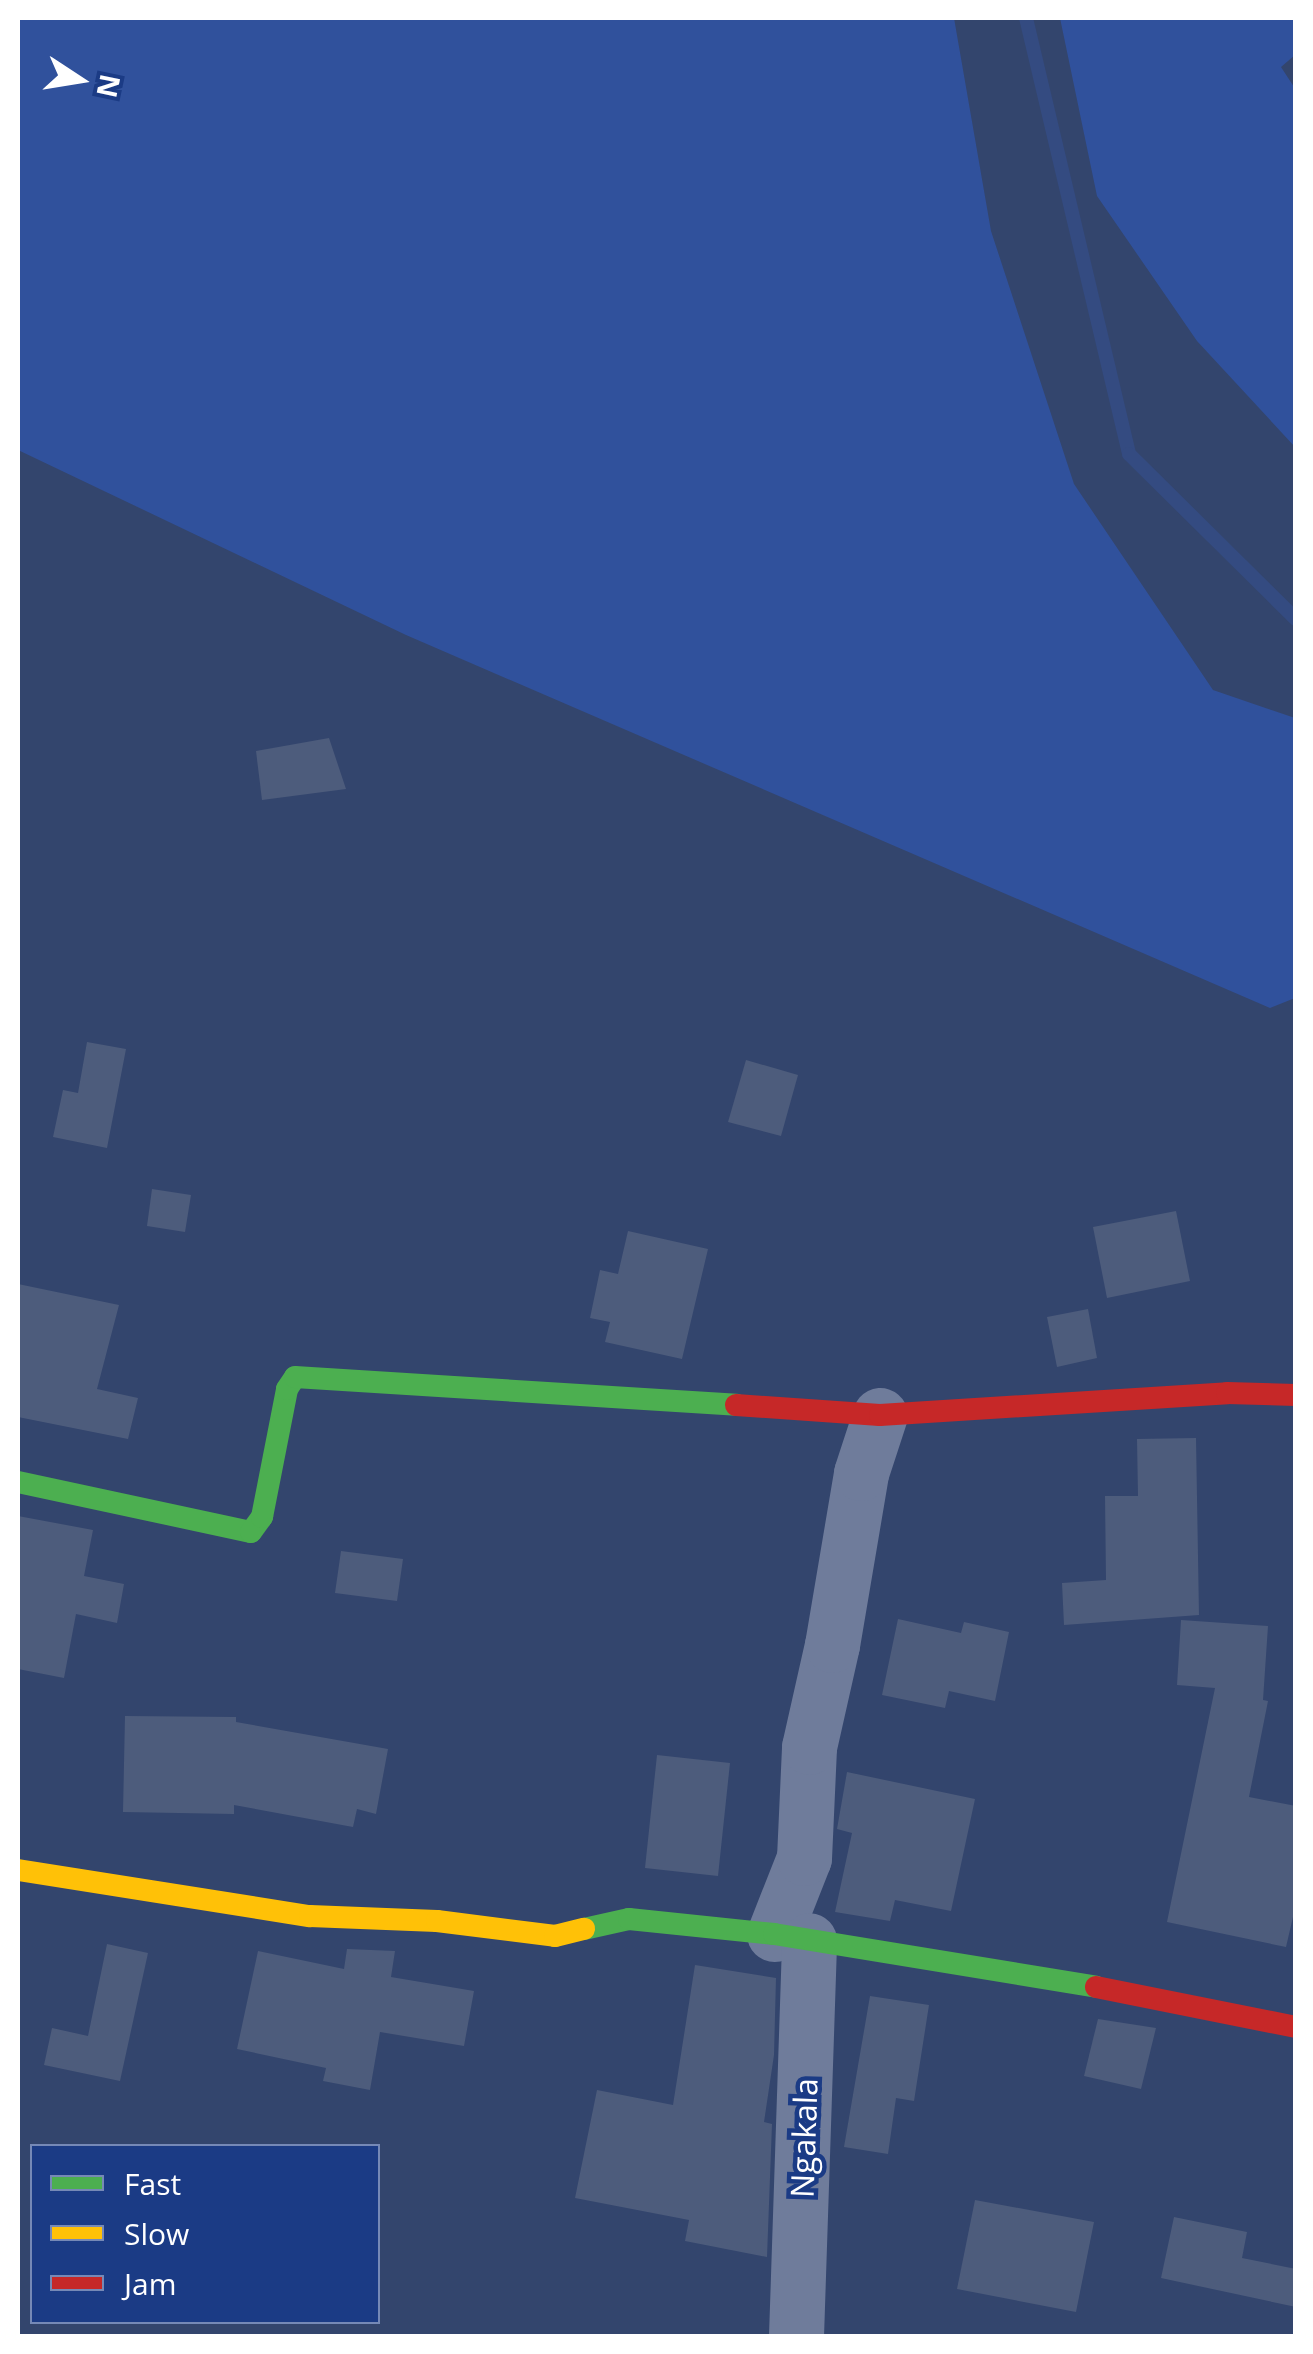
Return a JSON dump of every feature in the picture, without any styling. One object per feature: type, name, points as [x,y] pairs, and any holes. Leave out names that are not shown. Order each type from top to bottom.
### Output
[{"type":"street","points":[[18,1482],[251,1532],[262,1517],[287,1389],[295,1377],[880,1415],[1227,1393],[1296,1395]]},
{"type":"street","name":"Ngakala","points":[[796,2336],[791,1937],[804,1858],[809,1747],[832,1645],[861,1473],[880,1415]]},
{"type":"street","points":[[18,1870],[310,1916],[437,1921],[555,1936],[629,1920],[791,1937],[1160,1996],[1296,2027]]},
{"type":"shaded area","points":[[18,18],[954,18],[991,231],[1074,484],[1213,690],[1295,718],[1295,998],[1270,1008],[406,635],[18,450]]},
{"type":"shaded area","points":[[1060,18],[1295,18],[1295,55],[1281,67],[1296,90],[1295,447],[1197,341],[1097,196]]},
{"type":"building","points":[[329,738],[346,789],[262,800],[256,751]]},
{"type":"building","points":[[87,1042],[126,1049],[107,1148],[53,1137],[63,1090],[78,1093]]},
{"type":"building","points":[[746,1060],[798,1075],[781,1136],[728,1122]]},
{"type":"building","points":[[152,1189],[191,1195],[185,1232],[147,1226]]},
{"type":"building","points":[[1176,1211],[1190,1281],[1107,1298],[1093,1227]]},
{"type":"building","points":[[628,1231],[708,1249],[682,1359],[605,1342],[610,1322],[590,1318],[600,1270],[618,1274]]},
{"type":"building","points":[[18,1284],[119,1305],[97,1389],[138,1398],[128,1439],[18,1417]]},
{"type":"building","points":[[1088,1309],[1097,1358],[1057,1367],[1047,1317]]},
{"type":"building","points":[[1196,1438],[1199,1615],[1064,1625],[1062,1583],[1106,1580],[1105,1496],[1138,1496],[1137,1439]]},
{"type":"building","points":[[18,1516],[93,1530],[84,1576],[124,1584],[117,1623],[76,1614],[64,1678],[18,1669]]},
{"type":"building","points":[[341,1551],[403,1559],[397,1601],[335,1593]]},
{"type":"building","points":[[898,1619],[961,1633],[964,1622],[1009,1632],[995,1701],[949,1691],[945,1708],[882,1695]]},
{"type":"building","points":[[1181,1620],[1268,1626],[1263,1700],[1268,1701],[1249,1797],[1296,1806],[1296,1904],[1286,1947],[1167,1922],[1215,1688],[1177,1685]]},
{"type":"building","points":[[125,1716],[236,1717],[236,1722],[388,1749],[376,1814],[357,1809],[353,1827],[234,1805],[234,1814],[123,1812]]},
{"type":"building","points":[[657,1755],[730,1763],[718,1876],[645,1868]]},
{"type":"building","points":[[847,1772],[975,1799],[951,1911],[895,1900],[890,1921],[835,1912],[852,1833],[837,1829]]},
{"type":"building","points":[[107,1944],[148,1953],[120,2081],[44,2065],[52,2028],[88,2036]]},
{"type":"building","points":[[347,1949],[395,1951],[391,1977],[474,1991],[464,2046],[380,2032],[370,2090],[323,2081],[326,2068],[237,2049],[258,1951],[344,1969]]},
{"type":"building","points":[[695,1965],[776,1978],[774,2055],[764,2122],[772,2124],[767,2257],[685,2241],[689,2220],[575,2198],[597,2090],[673,2105]]},
{"type":"building","points":[[870,1996],[929,2005],[914,2101],[896,2098],[888,2154],[844,2147]]},
{"type":"building","points":[[1098,2019],[1156,2028],[1141,2089],[1084,2076]]},
{"type":"building","points":[[975,2200],[1094,2222],[1076,2312],[957,2289]]},
{"type":"building","points":[[1174,2217],[1247,2232],[1242,2258],[1296,2269],[1296,2307],[1161,2278]]},
{"type":"waterway","points":[[1026,18],[1129,454],[1296,619]]},
{"type":"traffic: fast","points":[[18,1482],[251,1532],[262,1517],[287,1389],[295,1377],[736,1405]]},
{"type":"traffic: fast","points":[[584,1929],[629,1919],[774,1934],[1096,1987]]},
{"type":"traffic: slow","points":[[18,1870],[310,1916],[437,1921],[555,1936],[584,1929]]},
{"type":"traffic: jam","points":[[736,1405],[880,1415],[1227,1393],[1296,1395]]},
{"type":"traffic: jam","points":[[1096,1987],[1296,2027]]}]
